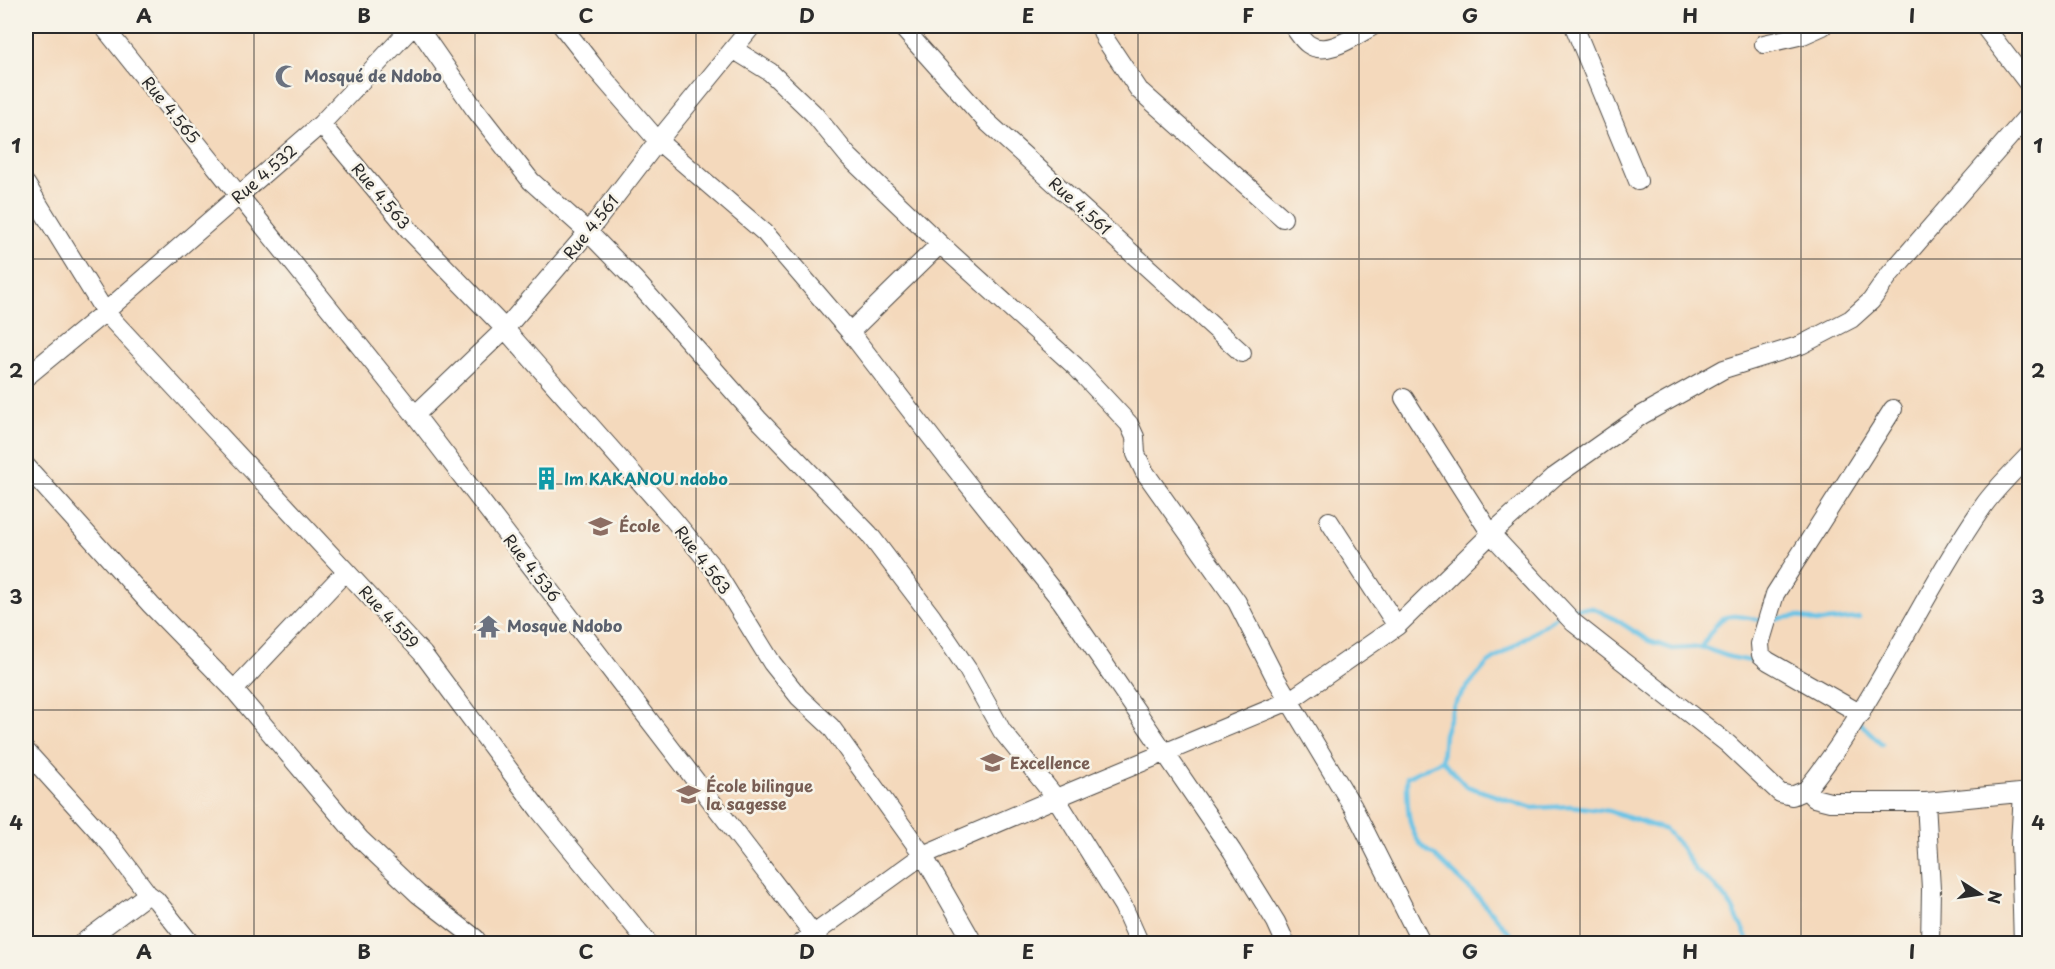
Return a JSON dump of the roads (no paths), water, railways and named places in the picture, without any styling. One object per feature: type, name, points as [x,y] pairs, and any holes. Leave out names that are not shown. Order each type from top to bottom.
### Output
[{"type":"street","name":"Rue 4.565","points":[[103,26],[239,195]]},
{"type":"street","name":"Rue 4.532","points":[[26,377],[105,312],[321,124],[415,26]]},
{"type":"street","points":[[415,26],[474,108],[531,181],[588,232],[634,279],[758,419],[869,534],[968,670],[1002,731],[1056,798],[1123,906],[1140,944]]},
{"type":"street","points":[[562,26],[658,141],[765,233],[850,332],[1062,602],[1232,851],[1276,922],[1286,944]]},
{"type":"street","name":"Rue 4.561","points":[[415,415],[505,329],[588,232],[658,141],[752,26]]},
{"type":"street","name":"Rue 4.561","points":[[901,26],[986,121],[1242,352]]},
{"type":"street","points":[[1101,26],[1105,39],[1139,90],[1282,218]]},
{"type":"street","points":[[1293,26],[1305,43],[1315,48],[1328,49],[1373,26]]},
{"type":"street","points":[[1574,26],[1638,181]]},
{"type":"street","points":[[1764,44],[1803,35],[1823,26]]},
{"type":"street","points":[[1984,26],[2030,86]]},
{"type":"street","points":[[733,49],[770,72],[814,114],[849,157],[940,244],[1074,366],[1129,424],[1135,437],[1136,454],[1144,471],[1237,602],[1275,677],[1353,807],[1422,944]]},
{"type":"street","points":[[812,940],[923,855],[1289,701],[1397,626],[1491,534],[1554,477],[1642,415],[1724,369],[1801,345],[1851,319],[1871,301],[1890,274],[2030,113]]},
{"type":"street","name":"Rue 4.563","points":[[321,124],[411,232],[505,329],[714,568],[772,663],[799,697],[831,728],[923,855],[975,944]]},
{"type":"street","points":[[26,184],[105,312]]},
{"type":"street","name":"Rue 4.536","points":[[239,195],[415,415],[812,940]]},
{"type":"street","points":[[850,332],[940,244]]},
{"type":"street","name":"Rue 4.559","points":[[105,312],[423,654],[539,810],[650,944]]},
{"type":"street","points":[[1404,398],[1491,534],[1574,623],[1728,744],[1780,793],[1792,796],[1806,790],[1861,714],[1932,586],[1986,503],[2030,453]]},
{"type":"street","points":[[1861,714],[1768,661],[1761,655],[1760,644],[1775,594],[1893,409]]},
{"type":"street","points":[[26,466],[151,605],[234,690],[360,839],[418,894],[475,938],[479,944]]},
{"type":"street","points":[[1329,521],[1397,626]]},
{"type":"street","points":[[234,690],[346,571]]},
{"type":"street","points":[[26,751],[111,845],[148,894],[156,900],[191,944]]},
{"type":"street","points":[[1806,790],[1814,798],[1830,802],[1926,802],[2026,792],[2020,843],[2023,944]]},
{"type":"street","points":[[1926,802],[1931,889],[1930,944]]},
{"type":"street","points":[[81,944],[148,894]]},
{"type":"waterway","points":[[1569,609],[1593,608],[1649,641],[1673,649],[1701,647],[1730,657],[1761,663]]},
{"type":"waterway","points":[[1559,615],[1487,664],[1468,686],[1454,704],[1444,734],[1442,760],[1466,786],[1532,808],[1571,806],[1609,811],[1666,830],[1681,847],[1695,870],[1715,886],[1732,907],[1750,944]]},
{"type":"waterway","points":[[1701,647],[1725,617],[1738,616],[1762,620]]},
{"type":"waterway","points":[[1773,619],[1798,616],[1816,622],[1859,618]]},
{"type":"waterway","points":[[1859,722],[1882,744]]},
{"type":"waterway","points":[[1442,760],[1407,777],[1408,810],[1413,832],[1425,849],[1478,897],[1519,944]]},
{"type":"place","name":"Mosqué de Ndobo","points":[[286,76]]},
{"type":"place","name":"Im KAKANOU ndobo","points":[[546,479]]},
{"type":"place","name":"École","points":[[601,526]]},
{"type":"place","name":"Mosque Ndobo","points":[[489,626]]},
{"type":"place","name":"Excellence","points":[[992,763]]},
{"type":"place","name":"École bilingue la sagesse","points":[[688,795]]}]
